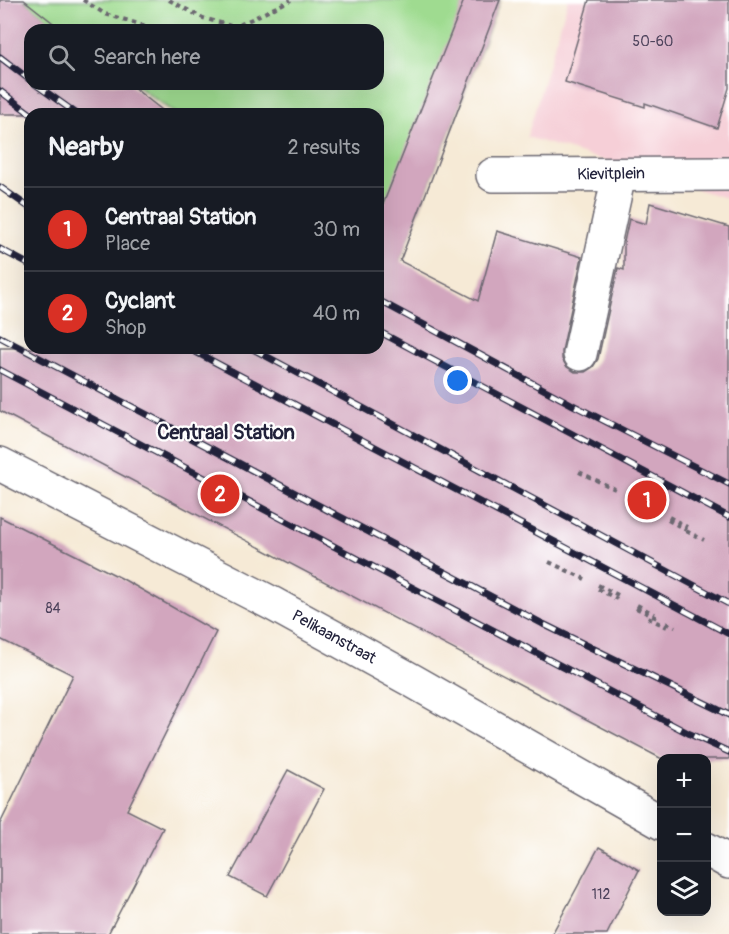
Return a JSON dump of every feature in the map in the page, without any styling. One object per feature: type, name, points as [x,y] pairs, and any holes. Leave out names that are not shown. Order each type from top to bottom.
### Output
[{"type":"street","name":"Kievitplein","points":[[493,175],[729,174]]},
{"type":"street","points":[[580,354],[619,175]]},
{"type":"street","name":"Pelikaanstraat","points":[[0,464],[273,604],[423,686],[657,820]]},
{"type":"street","points":[[711,852],[729,862]]},
{"type":"path","points":[[83,0],[105,14],[139,24]]},
{"type":"path","points":[[169,0],[203,18],[225,24]]},
{"type":"path","points":[[242,24],[291,0]]},
{"type":"path","points":[[579,472],[615,489]]},
{"type":"path","points":[[627,496],[647,507]]},
{"type":"path","points":[[668,519],[704,540],[694,533]]},
{"type":"path","points":[[549,562],[585,579]]},
{"type":"path","points":[[598,587],[617,597]]},
{"type":"path","points":[[636,606],[657,617]]},
{"type":"path","points":[[648,617],[675,627]]},
{"type":"shaded area","points":[[568,0],[729,0],[729,199],[527,137]]},
{"type":"green space","points":[[24,0],[500,0],[400,260],[384,251],[384,108],[168,108],[142,90],[384,90],[384,24],[54,24]]},
{"type":"building","points":[[0,0],[24,0],[54,24],[24,24],[24,90],[137,90],[159,108],[24,108],[24,114],[0,114]]},
{"type":"building","points":[[464,0],[500,0],[400,261],[478,301],[497,231],[582,257],[562,359],[567,367],[575,372],[585,372],[593,367],[598,359],[618,268],[624,270],[624,242],[629,219],[646,224],[650,203],[729,227],[729,759],[711,759],[711,754],[657,754],[657,756],[0,411],[0,348],[24,348],[24,354],[384,354],[384,202]]},
{"type":"building","points":[[589,0],[729,0],[729,88],[717,128],[645,103],[645,107],[565,82]]},
{"type":"building","points":[[0,517],[121,578],[216,632],[127,810],[163,828],[108,934],[0,934],[0,824],[73,675],[0,639]]},
{"type":"building","points":[[288,770],[324,789],[267,896],[230,877]]},
{"type":"building","points":[[599,847],[639,870],[607,934],[552,934]]},
{"type":"railway","points":[[0,57],[24,75]]},
{"type":"railway","points":[[43,90],[69,108]]},
{"type":"railway","points":[[0,91],[24,109]]},
{"type":"railway","points":[[0,187],[24,204]]},
{"type":"railway","points":[[0,249],[24,262]]},
{"type":"railway","points":[[384,303],[573,405],[729,484]]},
{"type":"railway","points":[[384,334],[729,517]]},
{"type":"railway","points":[[0,337],[24,350]]},
{"type":"railway","points":[[32,354],[543,624],[729,715]]},
{"type":"railway","points":[[199,354],[729,634]]},
{"type":"railway","points":[[262,354],[729,604]]},
{"type":"railway","points":[[0,370],[690,734],[729,752]]},
{"type":"place","name":"Cyclant","points":[[220,494]]},
{"type":"place","name":"Centraal Station","points":[[647,500]]},
{"type":"district","name":"Centraal Station","points":[[226,432]]}]
